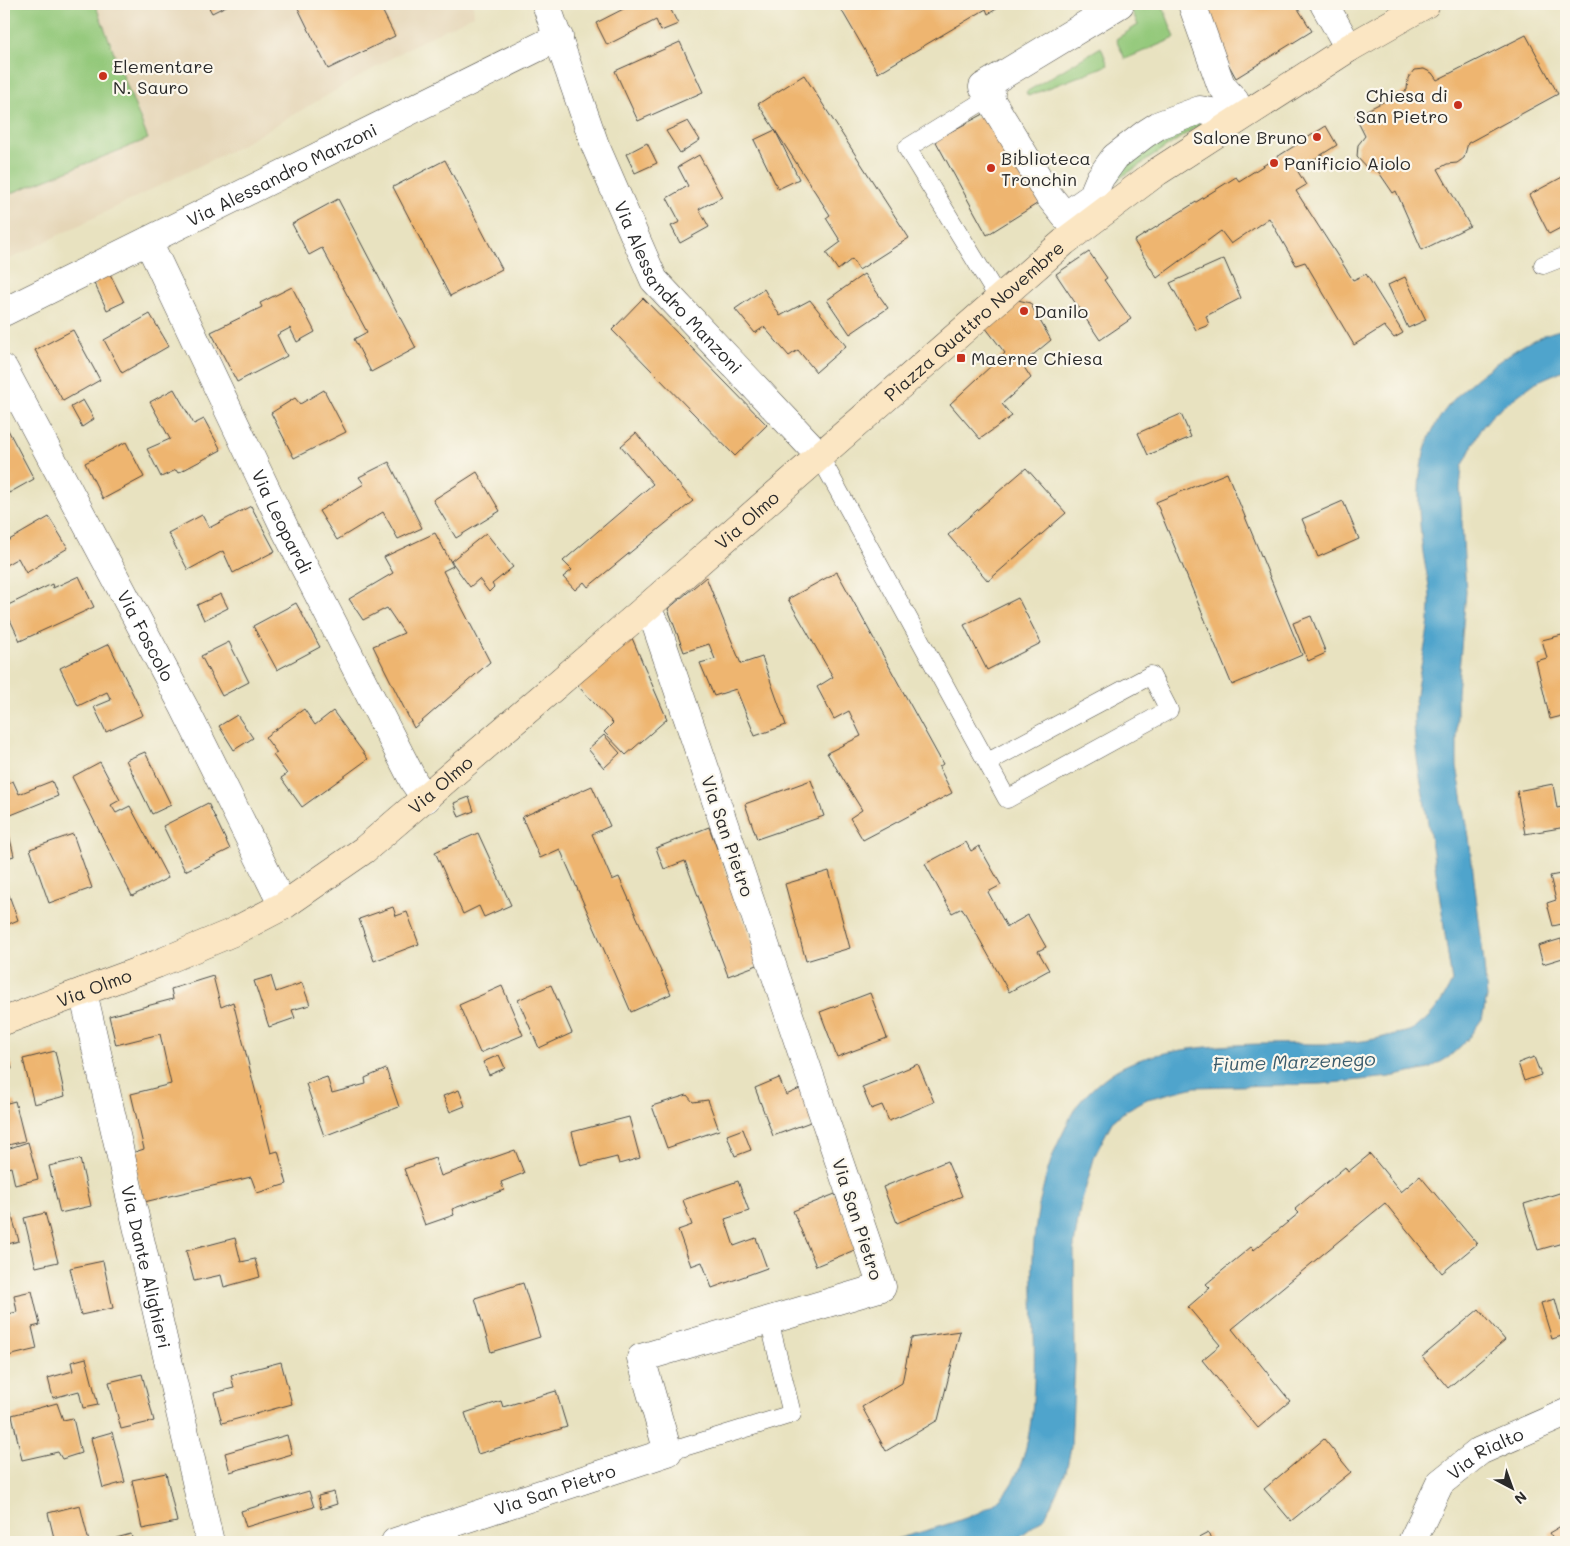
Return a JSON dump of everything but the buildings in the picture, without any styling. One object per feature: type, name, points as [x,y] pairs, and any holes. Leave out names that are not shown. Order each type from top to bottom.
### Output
[{"type":"street","name":"Via Alessandro Manzoni","points":[[546,4],[595,145],[654,280],[820,455]]},
{"type":"street","name":"Piazza Quattro Novembre","points":[[1120,4],[983,87],[1049,196],[1065,216],[1092,197],[1100,178],[1116,157],[1145,134],[1160,125],[1200,110],[1217,113],[1235,101],[1221,85],[1192,4]]},
{"type":"street","points":[[1324,4],[1349,48]]},
{"type":"street","name":"Piazza Quattro Novembre","points":[[820,455],[1064,242],[1157,172],[1349,48],[1426,4]]},
{"type":"street","name":"Via Alessandro Manzoni","points":[[4,312],[559,37]]},
{"type":"street","name":"Via Leopardi","points":[[148,241],[286,531],[414,782],[426,798]]},
{"type":"street","name":"Via Foscolo","points":[[4,369],[184,707],[283,906]]},
{"type":"street","name":"Via Olmo","points":[[4,1021],[199,948],[283,906],[364,850],[645,609],[820,455]]},
{"type":"street","name":"Via San Pietro","points":[[395,1542],[668,1452],[641,1358],[882,1287],[656,625],[645,609]]},
{"type":"street","name":"Via Dante Alighieri","points":[[83,992],[210,1542]]},
{"type":"street","name":"Via Rialto","points":[[1412,1542],[1440,1483],[1480,1451],[1566,1413]]},
{"type":"lane","points":[[999,299],[907,148],[1104,28]]},
{"type":"lane","points":[[1543,264],[1566,256]]},
{"type":"lane","points":[[820,455],[1007,799],[1169,710],[1151,675],[988,762]]},
{"type":"lane","points":[[668,1452],[792,1414],[769,1320]]},
{"type":"shaded area","name":"Elementare N. Sauro","points":[[4,4],[473,4],[474,15],[414,45],[236,148],[4,262]]},
{"type":"green space","points":[[4,4],[95,4],[148,139],[4,196]]},
{"type":"green space","points":[[1139,4],[1162,4],[1175,38],[1125,59],[1116,39],[1138,25],[1131,9]]},
{"type":"green space","points":[[1101,47],[1108,65],[1028,96],[1026,92]]},
{"type":"green space","points":[[1217,113],[1092,197],[1115,157]]},
{"type":"water","name":"Fiume Marzenego","points":[[1566,329],[1566,369],[1536,382],[1494,413],[1480,430],[1462,467],[1460,488],[1466,592],[1457,693],[1457,766],[1469,837],[1483,954],[1487,997],[1482,1019],[1467,1040],[1449,1057],[1429,1069],[1390,1077],[1321,1084],[1195,1087],[1147,1099],[1125,1111],[1112,1122],[1095,1155],[1080,1208],[1074,1246],[1075,1362],[1071,1447],[1066,1472],[1045,1517],[1013,1542],[887,1542],[958,1521],[984,1510],[994,1504],[1012,1483],[1024,1456],[1031,1423],[1034,1388],[1033,1257],[1038,1210],[1046,1177],[1057,1146],[1074,1110],[1088,1093],[1116,1070],[1141,1059],[1164,1053],[1217,1046],[1345,1043],[1365,1041],[1407,1032],[1426,1020],[1449,989],[1452,982],[1414,731],[1415,703],[1430,605],[1419,517],[1421,468],[1426,447],[1435,426],[1447,407],[1465,388],[1487,370],[1535,339]]},
{"type":"place","name":"Elementare N. Sauro","points":[[103,76]]},
{"type":"place","name":"Chiesa di San Pietro","points":[[1458,105]]},
{"type":"place","name":"Salone Bruno","points":[[1317,137]]},
{"type":"place","name":"Panificio Aiolo","points":[[1274,163]]},
{"type":"place","name":"Biblioteca Tronchin","points":[[991,168]]},
{"type":"place","name":"Danilo","points":[[1024,311]]},
{"type":"place","name":"Maerne Chiesa","points":[[961,358]]}]
